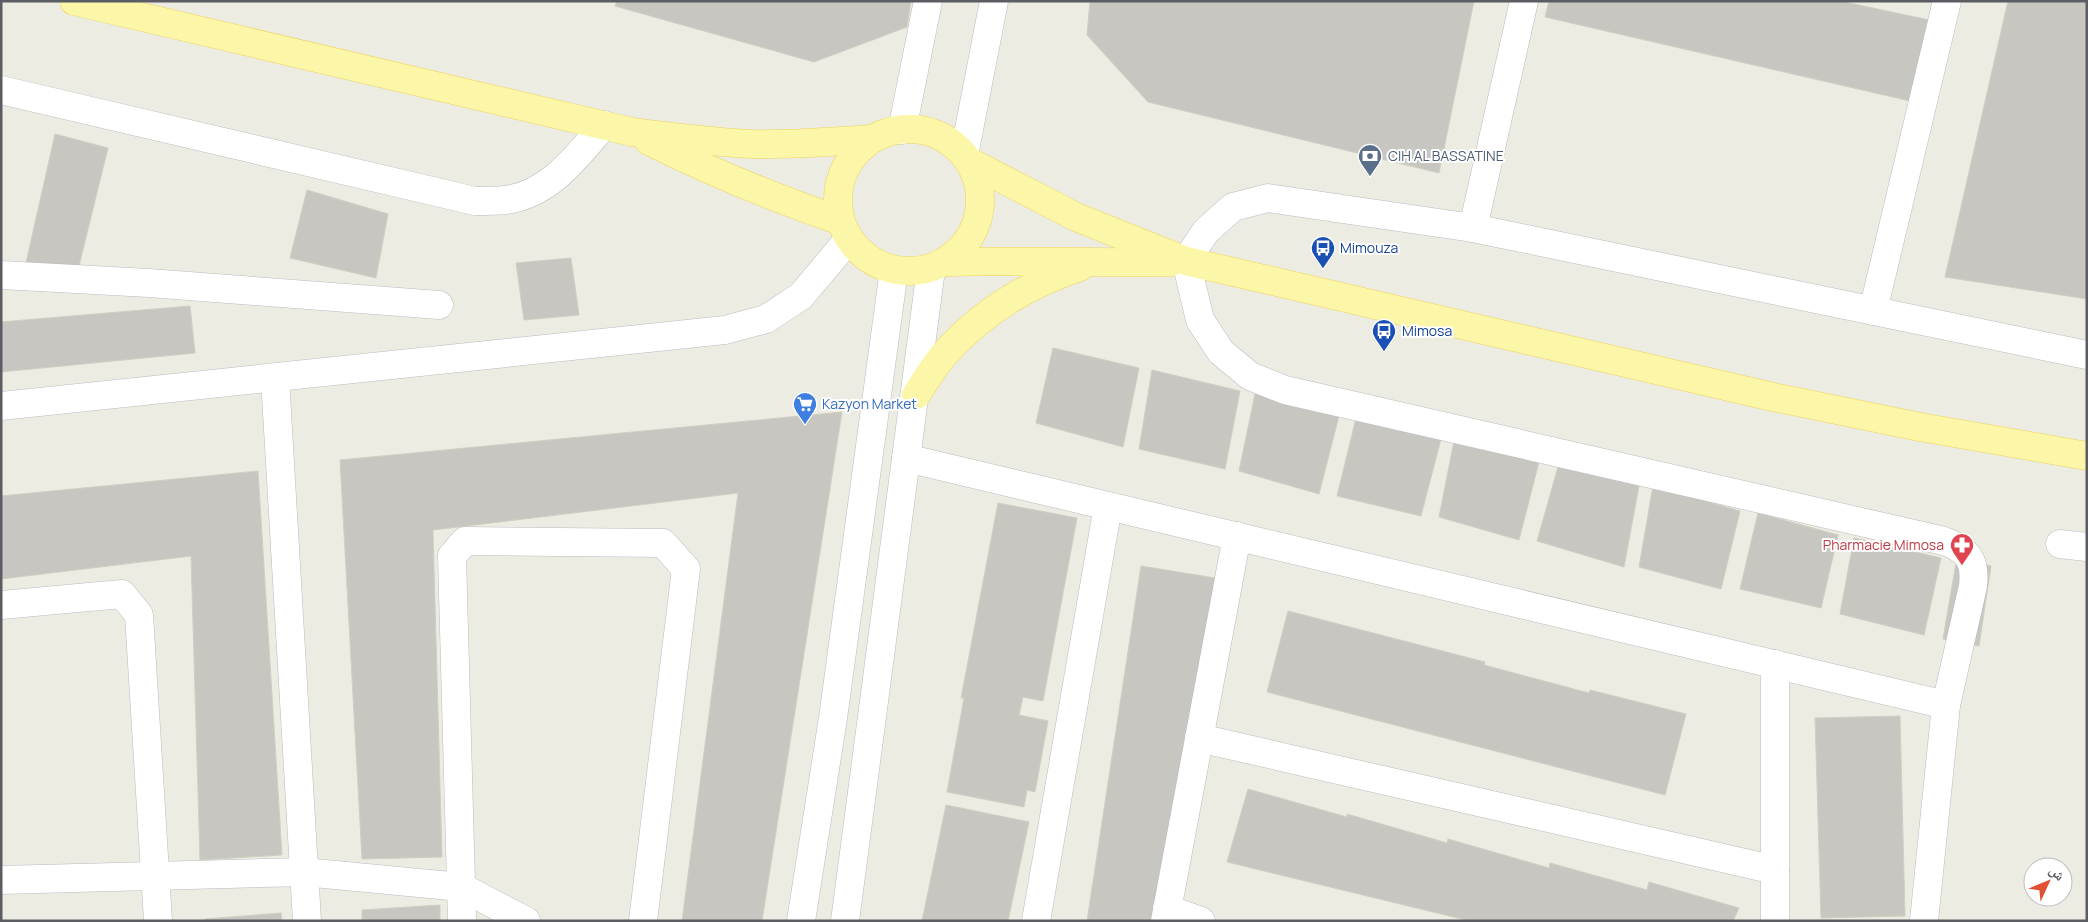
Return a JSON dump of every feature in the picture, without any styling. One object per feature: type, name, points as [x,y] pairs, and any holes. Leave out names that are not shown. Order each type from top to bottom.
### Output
[{"type":"main road","points":[[74,1],[632,132],[691,140],[751,144],[811,144],[871,139],[888,132],[902,130],[925,130],[942,137],[958,148],[967,158],[977,179],[981,197],[979,216],[973,234],[962,249],[940,265]]},
{"type":"main road","points":[[632,132],[734,182],[787,203],[845,230]]},
{"type":"main road","points":[[871,139],[857,151],[846,167],[839,184],[838,203],[845,230],[861,253],[876,264],[894,270],[912,272],[940,265],[1062,260],[1093,263],[1186,261]]},
{"type":"main road","points":[[967,158],[1076,217],[1186,261],[1773,397],[1920,428],[2087,456]]},
{"type":"main road","points":[[916,396],[941,358],[973,325],[1009,298],[1050,277],[1093,263]]},
{"type":"street","points":[[902,130],[928,1]]},
{"type":"street","points":[[967,158],[994,1]]},
{"type":"street","points":[[1473,228],[1524,1]]},
{"type":"street","points":[[1873,311],[1947,1]]},
{"type":"street","points":[[1,90],[475,201],[507,200],[538,189],[565,171],[604,125]]},
{"type":"street","points":[[1924,921],[1946,705],[1975,571],[1969,557],[1958,546],[1285,390],[1250,376],[1220,352],[1200,320],[1186,261],[1206,231],[1233,207],[1268,198],[1473,228],[2087,355]]},
{"type":"street","points":[[1,406],[725,330],[766,319],[800,296],[845,230]]},
{"type":"street","points":[[845,921],[906,458],[940,265]]},
{"type":"street","points":[[801,921],[833,718],[894,270]]},
{"type":"street","points":[[1,275],[439,304]]},
{"type":"street","points":[[275,378],[307,921]]},
{"type":"street","points":[[906,458],[1946,705]]},
{"type":"street","points":[[1036,921],[1108,506]]},
{"type":"street","points":[[1201,921],[1166,915],[1237,536]]},
{"type":"street","points":[[462,921],[452,556],[465,541],[663,543],[686,569],[643,921]]},
{"type":"street","points":[[2060,544],[2087,547]]},
{"type":"street","points":[[1,606],[122,594],[139,615],[158,921]]},
{"type":"street","points":[[1775,664],[1775,921]]},
{"type":"street","points":[[1199,738],[1775,870]]},
{"type":"street","points":[[1,880],[304,872],[461,887],[526,921]]},
{"type":"building","points":[[617,1],[911,1],[907,27],[814,62],[615,6]]},
{"type":"building","points":[[1090,1],[1474,1],[1439,173],[1148,102],[1087,35]]},
{"type":"building","points":[[1549,1],[1840,1],[1934,21],[1910,101],[1545,17]]},
{"type":"building","points":[[2008,1],[2087,1],[2087,299],[1945,277]]},
{"type":"building","points":[[55,134],[108,148],[77,274],[26,263]]},
{"type":"building","points":[[307,190],[388,214],[376,278],[290,258]]},
{"type":"building","points":[[571,258],[579,315],[524,320],[516,263]]},
{"type":"building","points":[[190,306],[195,353],[1,372],[1,322]]},
{"type":"building","points":[[1053,348],[1139,368],[1123,447],[1036,423]]},
{"type":"building","points":[[1152,370],[1240,391],[1225,469],[1139,449]]},
{"type":"building","points":[[1255,394],[1339,416],[1319,494],[1239,471]]},
{"type":"building","points":[[842,412],[762,921],[682,921],[738,493],[433,530],[442,857],[362,859],[340,460]]},
{"type":"building","points":[[1356,418],[1441,439],[1421,516],[1337,496]]},
{"type":"building","points":[[1454,441],[1540,458],[1519,540],[1439,517]]},
{"type":"building","points":[[1558,467],[1639,486],[1624,567],[1537,541]]},
{"type":"building","points":[[258,471],[282,855],[200,860],[191,556],[1,579],[1,496]]},
{"type":"building","points":[[1653,486],[1740,511],[1721,589],[1639,567]]},
{"type":"building","points":[[998,503],[1077,518],[1043,701],[1023,697],[1019,715],[1048,721],[1035,792],[1027,790],[1024,807],[947,792],[964,698],[961,698]]},
{"type":"building","points":[[1758,513],[1838,535],[1821,608],[1740,589]]},
{"type":"building","points":[[1854,538],[1941,558],[1924,635],[1840,614]]},
{"type":"building","points":[[1957,557],[1991,566],[1979,646],[1943,639]]},
{"type":"building","points":[[1141,566],[1215,578],[1162,921],[1087,921]]},
{"type":"building","points":[[1288,611],[1485,662],[1484,665],[1589,693],[1590,690],[1686,714],[1665,795],[1267,692]]},
{"type":"building","points":[[1900,716],[1905,916],[1821,918],[1815,718]]},
{"type":"building","points":[[1248,789],[1347,817],[1347,814],[1447,843],[1448,839],[1549,868],[1550,863],[1647,890],[1649,882],[1739,908],[1733,921],[1470,921],[1227,862]]},
{"type":"building","points":[[946,805],[1029,822],[1008,921],[922,921]]},
{"type":"building","points":[[440,905],[440,921],[362,921],[362,910]]},
{"type":"building","points":[[281,913],[282,921],[205,921],[205,919]]},
{"type":"place","name":"CIH AL BASSATINE","points":[[1370,177]]},
{"type":"place","name":"Mimouza","points":[[1323,269]]},
{"type":"place","name":"Mimosa","points":[[1384,352]]},
{"type":"place","name":"Kazyon Market","points":[[805,425]]},
{"type":"place","name":"Pharmacie Mimosa","points":[[1962,566]]}]
